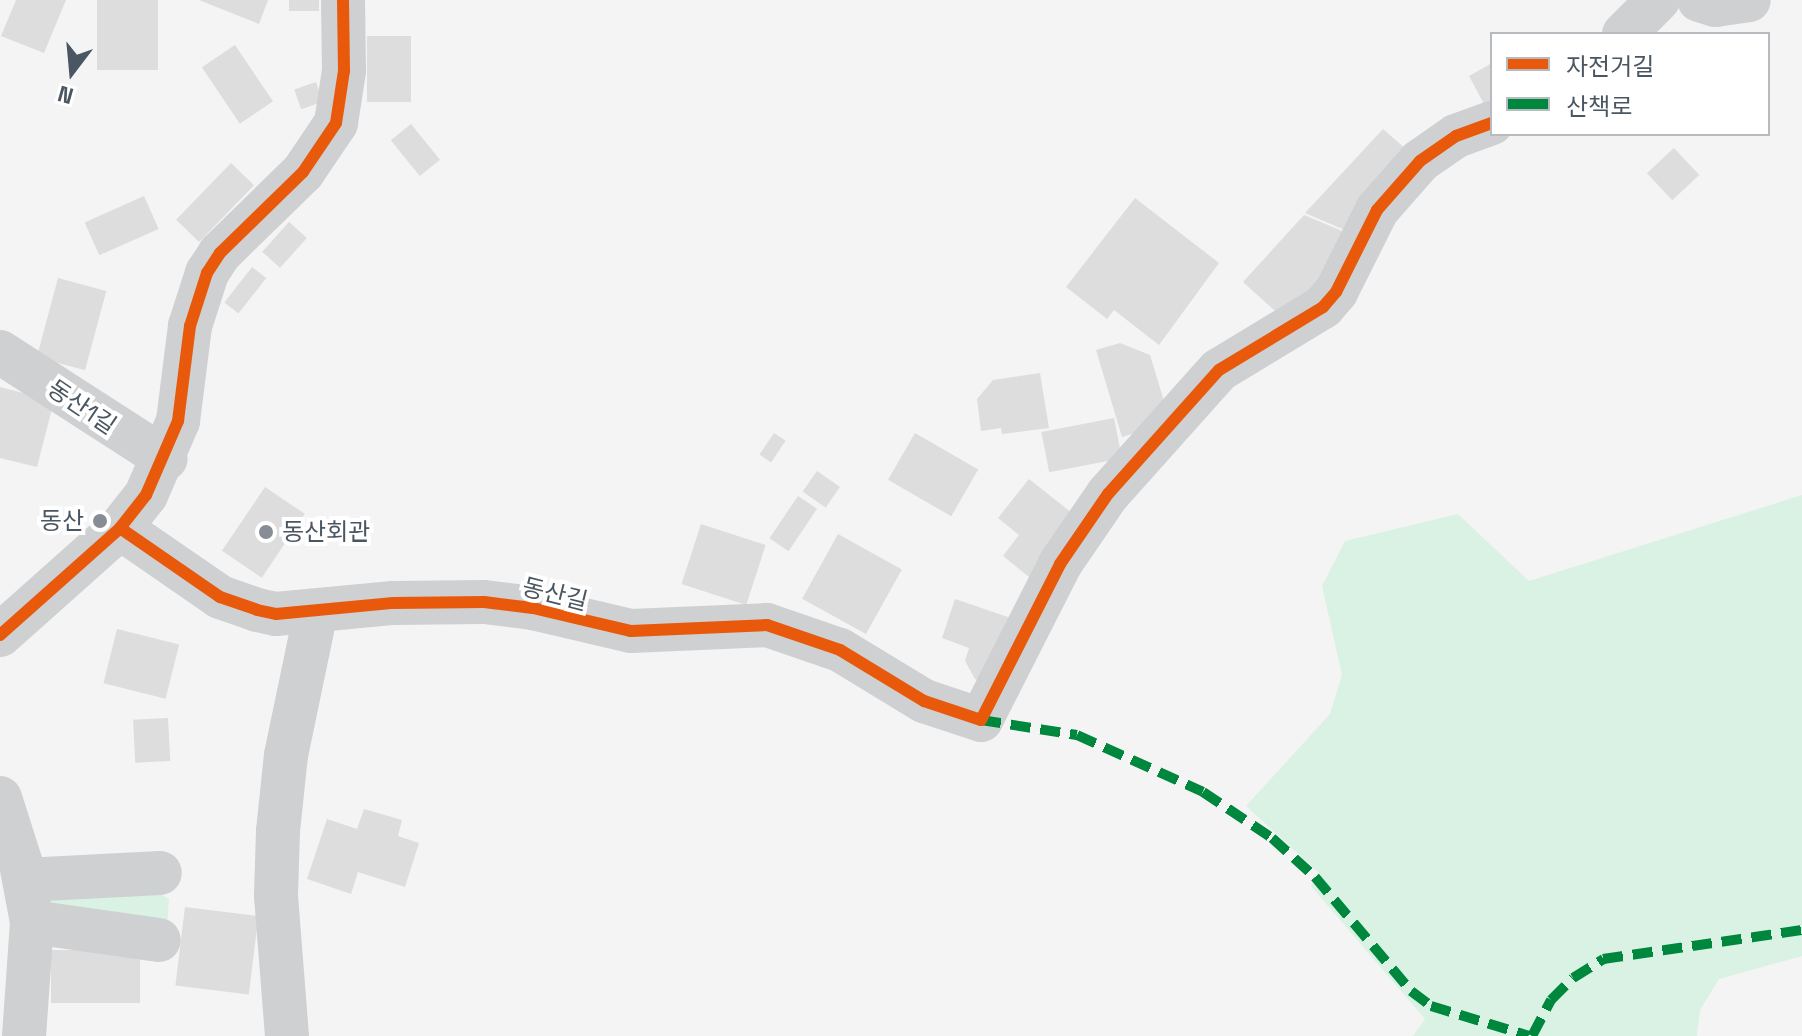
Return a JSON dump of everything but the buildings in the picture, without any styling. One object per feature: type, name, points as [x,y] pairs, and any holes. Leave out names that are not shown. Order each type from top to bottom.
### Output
[{"type":"street","points":[[0,635],[120,528],[166,459],[186,388],[196,299],[207,273],[220,253],[303,172],[336,123],[344,71],[343,0]]},
{"type":"street","points":[[1626,32],[1658,0]]},
{"type":"street","points":[[1699,0],[1715,5],[1749,0]]},
{"type":"street","name":"동산길","points":[[120,528],[220,597],[276,614],[393,603],[484,602],[533,608],[631,631],[767,625],[840,650],[924,701],[981,720],[1060,564],[1108,494],[1219,370],[1323,307],[1336,292],[1377,210],[1420,161],[1456,136],[1490,124]]},
{"type":"street","name":"동산1길","points":[[0,352],[166,459]]},
{"type":"street","points":[[287,1036],[276,895],[278,831],[286,755],[316,612]]},
{"type":"street","points":[[0,798],[25,880],[22,944],[24,1036]]},
{"type":"street","points":[[25,880],[160,873]]},
{"type":"street","points":[[22,944],[159,940]]},
{"type":"green space","points":[[1802,495],[1802,956],[1719,979],[1700,1010],[1697,1036],[1413,1036],[1425,1019],[1311,886],[1318,872],[1246,806],[1330,714],[1342,675],[1322,586],[1345,541],[1458,514],[1529,581]]},
{"type":"green space","points":[[43,889],[152,889],[169,899],[167,928],[45,907]]},
{"type":"marked path","points":[[981,720],[1077,735],[1203,792],[1272,838],[1315,877],[1411,991],[1431,1006],[1529,1036]]},
{"type":"marked path","points":[[1532,1036],[1551,1000],[1573,978],[1603,959],[1802,930]]},
{"type":"cycle path","points":[[0,635],[120,528],[146,495],[178,421],[190,326],[207,273],[220,253],[303,172],[336,123],[344,71],[343,0]]},
{"type":"cycle path","points":[[120,528],[220,597],[257,610],[276,614],[393,603],[484,602],[533,608],[631,631],[767,625],[840,650],[924,701],[981,720],[1060,564],[1108,494],[1219,370],[1323,307],[1336,292],[1377,210],[1420,161],[1456,136],[1490,124]]},
{"type":"place","name":"동산","points":[[100,521]]},
{"type":"place","name":"동산회관","points":[[266,532]]}]
